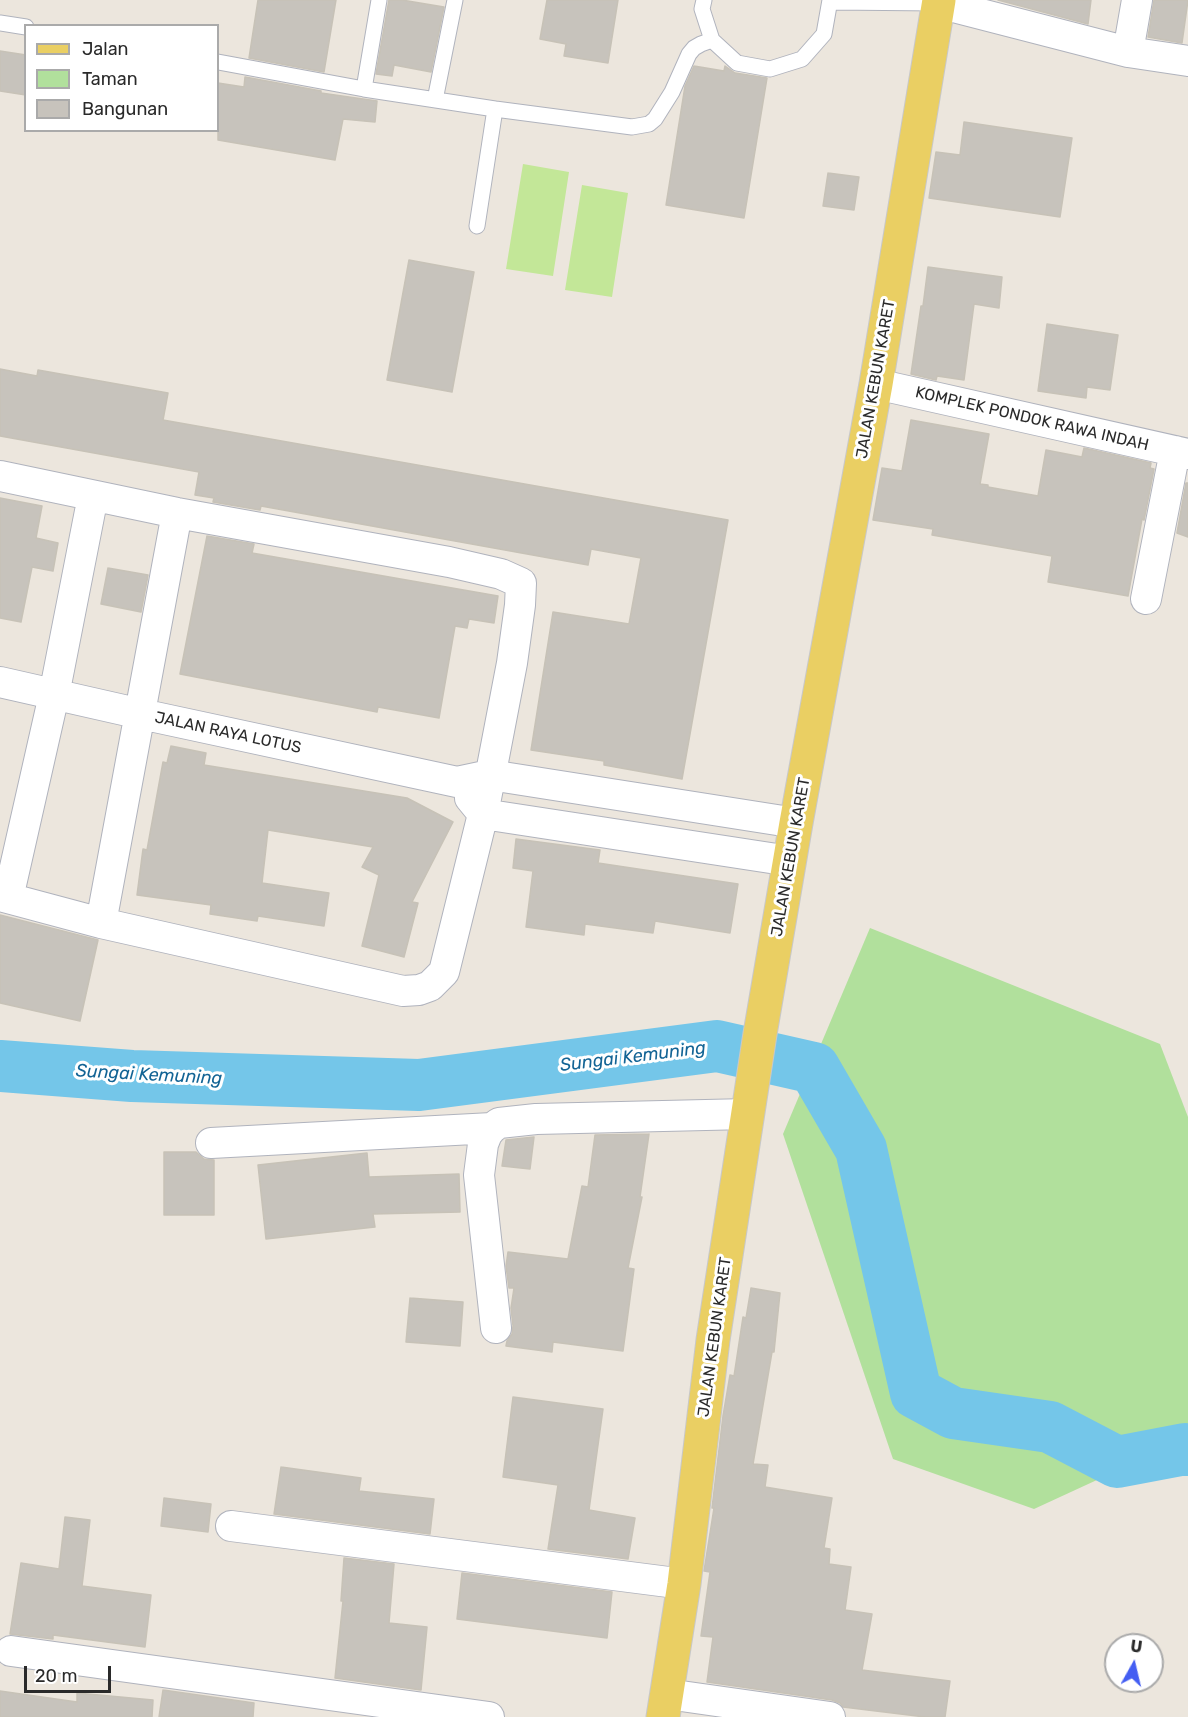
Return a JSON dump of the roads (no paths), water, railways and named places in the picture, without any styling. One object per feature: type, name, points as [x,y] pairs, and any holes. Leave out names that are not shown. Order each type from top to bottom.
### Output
[{"type":"main road","name":"JALAN KEBUN KARET","points":[[665,1705],[684,1584],[713,1340],[760,1034],[876,384],[938,1]]},
{"type":"street","points":[[1128,52],[1137,0]]},
{"type":"street","points":[[938,1],[1128,52],[1188,62]]},
{"type":"street","name":"KOMPLEK PONDOK RAWA INDAH","points":[[876,384],[1182,452]]},
{"type":"street","points":[[1146,599],[1182,452]]},
{"type":"street","points":[[0,476],[177,513],[449,562],[501,574],[522,583],[512,663],[483,814],[444,972],[430,986],[419,990],[403,991],[101,922],[4,897],[54,695],[93,496]]},
{"type":"street","points":[[101,922],[177,513]]},
{"type":"street","name":"JALAN RAYA LOTUS","points":[[0,682],[457,782]]},
{"type":"street","points":[[790,861],[483,814],[457,782],[490,774],[796,823]]},
{"type":"street","points":[[495,1328],[478,1176],[483,1144],[492,1128],[499,1123],[536,1119],[750,1101]]},
{"type":"street","points":[[211,1143],[492,1128]]},
{"type":"street","points":[[231,1526],[684,1584]]},
{"type":"street","points":[[11,1651],[489,1717]]},
{"type":"street","points":[[665,1705],[830,1717]]},
{"type":"lane","points":[[364,89],[379,0]]},
{"type":"lane","points":[[435,100],[455,0]]},
{"type":"lane","points":[[704,0],[702,9],[712,40],[737,63],[770,69],[802,59],[824,34],[831,1],[938,1]]},
{"type":"lane","points":[[0,23],[24,27]]},
{"type":"lane","points":[[219,62],[364,89],[619,127],[632,127],[649,124],[662,111],[689,54],[700,44],[712,40]]},
{"type":"lane","points":[[477,226],[495,109]]},
{"type":"waterway","name":"Sungai Kemuning","points":[[0,1066],[132,1076],[419,1085],[717,1046],[814,1068],[861,1149],[916,1393],[953,1413],[1050,1427],[1117,1462],[1188,1450]]}]
